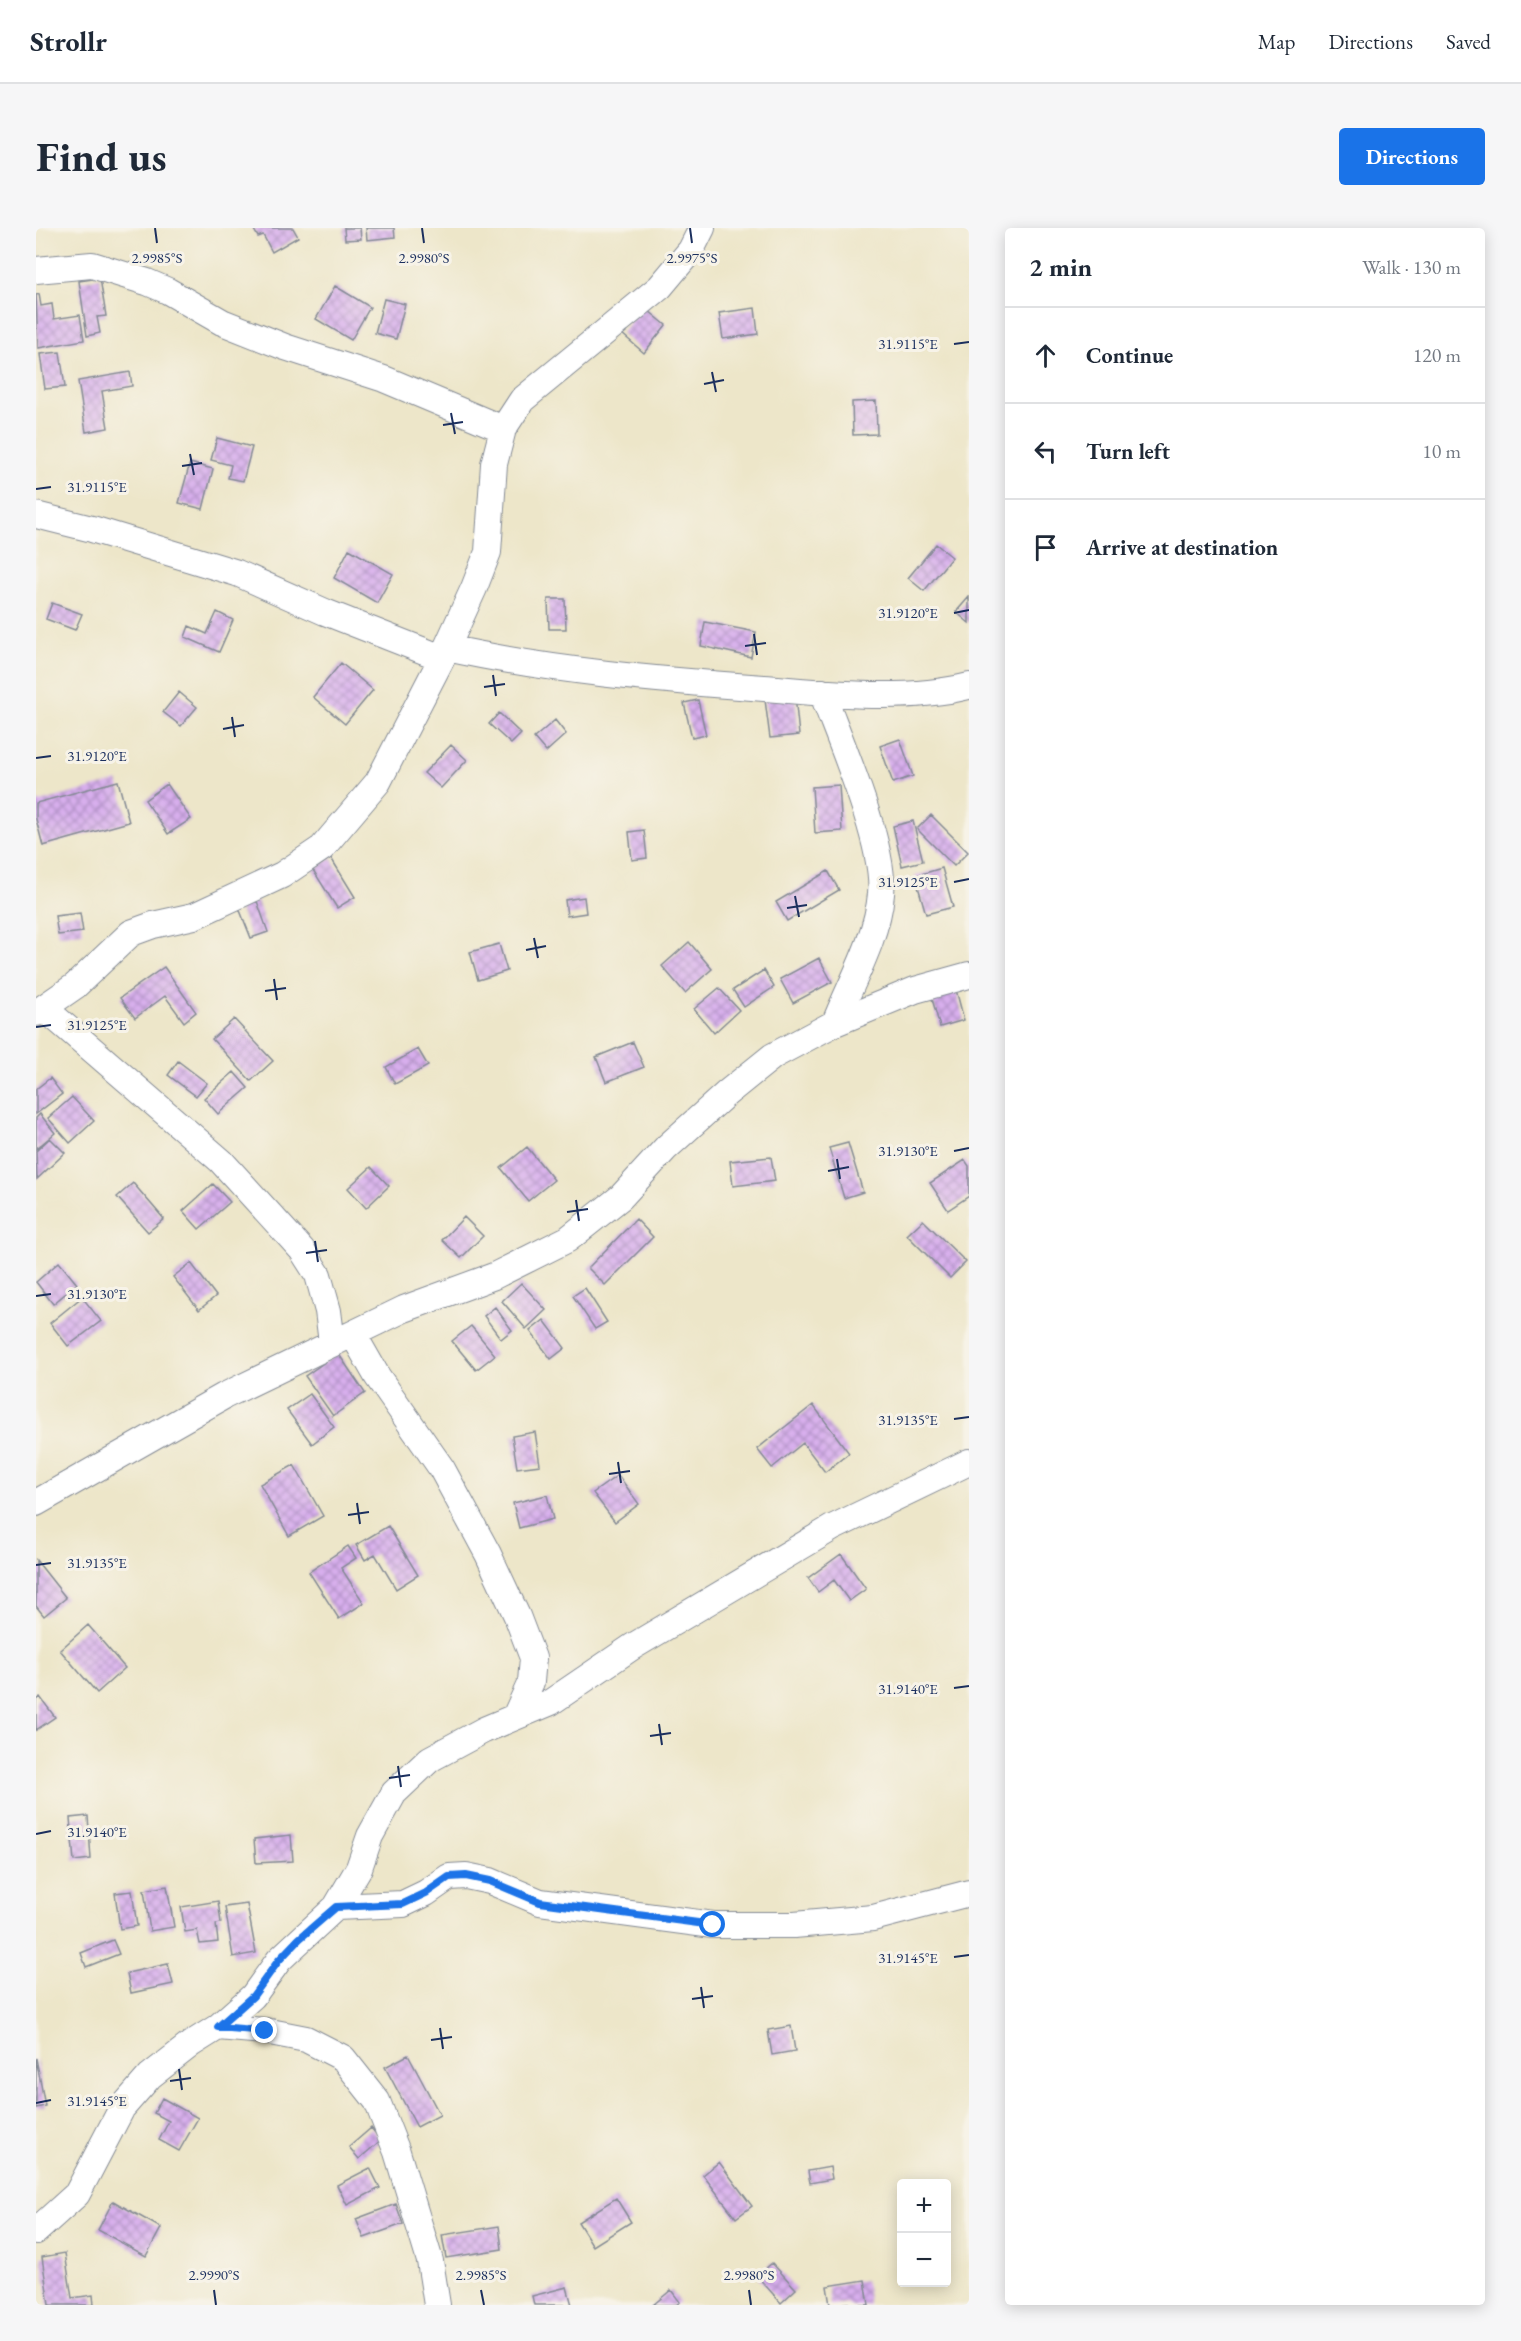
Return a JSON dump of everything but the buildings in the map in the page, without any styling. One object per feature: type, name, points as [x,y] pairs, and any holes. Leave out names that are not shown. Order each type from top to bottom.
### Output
[{"type":"street","points":[[514,1717],[531,1682],[533,1658],[517,1616],[488,1554],[442,1469],[377,1376],[342,1338],[328,1311],[318,1275],[302,1250],[221,1161],[40,1010],[75,986],[131,933],[153,925],[194,916],[282,875],[322,848],[378,782],[406,723],[444,653],[488,552],[494,464],[503,429],[522,400],[660,287],[691,250],[702,228]]},
{"type":"street","points":[[36,270],[92,265],[147,282],[168,291],[222,322],[285,347],[384,379],[503,429]]},
{"type":"street","points":[[36,515],[92,529],[237,573],[325,612],[444,653],[605,675],[822,692],[894,694],[969,686]]},
{"type":"street","points":[[822,692],[876,848],[882,893],[871,938],[835,1023]]},
{"type":"street","points":[[36,1503],[224,1396],[404,1309],[494,1276],[568,1239],[621,1197],[666,1148],[726,1093],[773,1056],[835,1023],[915,990],[969,975]]},
{"type":"street","points":[[36,2231],[77,2194],[122,2108],[150,2076],[191,2044],[218,2027],[253,1996],[279,1960],[336,1907],[359,1868],[370,1836],[394,1793],[430,1759],[484,1730],[551,1702],[632,1647],[832,1528],[969,1462]]},
{"type":"street","points":[[336,1907],[403,1904],[426,1893],[449,1877],[466,1876],[490,1881],[540,1902],[713,1925],[794,1925],[873,1918],[969,1893]]},
{"type":"street","points":[[218,2027],[265,2031],[306,2039],[343,2058],[370,2092],[377,2101],[400,2162],[430,2261],[437,2305]]},
{"type":"route","points":[[265,2031],[218,2027],[253,1996],[279,1960],[299,1939],[336,1907],[403,1904],[426,1893],[449,1877],[466,1876],[490,1881],[540,1902],[651,1919],[713,1925]]}]
